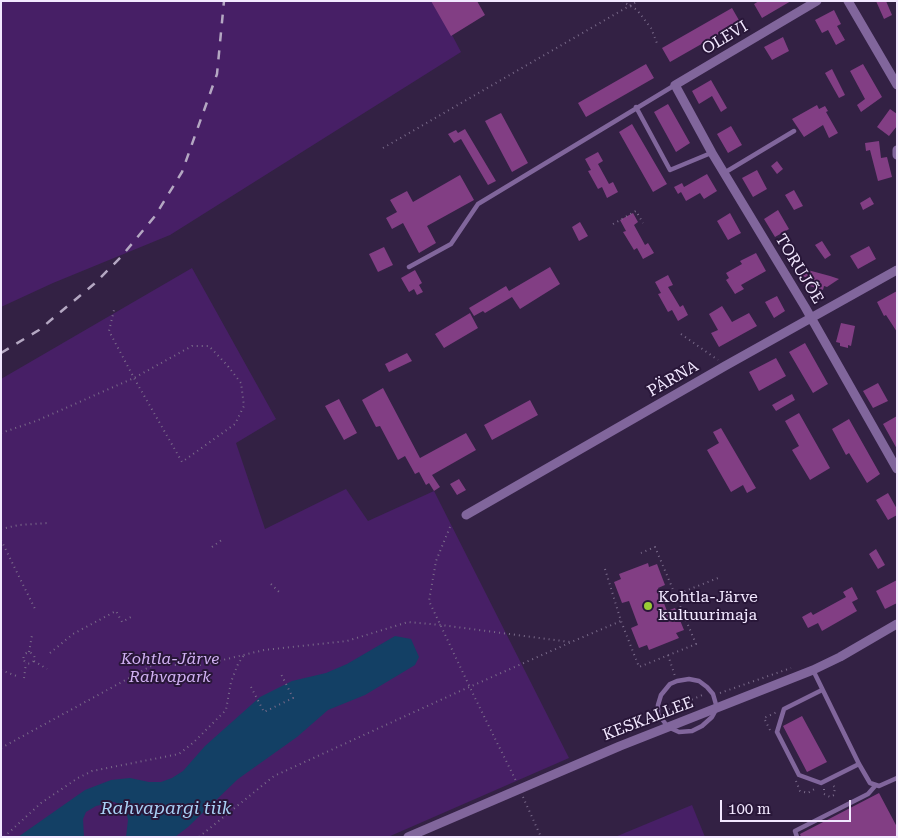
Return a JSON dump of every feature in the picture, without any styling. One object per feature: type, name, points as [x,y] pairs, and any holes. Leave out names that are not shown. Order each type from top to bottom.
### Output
[{"type":"street","name":"OLEVI","points":[[675,85],[817,1]]},
{"type":"street","points":[[848,1],[897,85]]},
{"type":"street","name":"TORUJÕE","points":[[675,85],[712,153],[811,318],[897,470]]},
{"type":"street","points":[[897,150],[897,155]]},
{"type":"street","name":"PÄRNA","points":[[466,515],[897,270]]},
{"type":"street","name":"KESKALLEE","points":[[408,837],[519,788],[813,670],[840,658],[897,624]]},
{"type":"lane","points":[[409,267],[451,244],[478,204],[607,128],[636,107],[675,85]]},
{"type":"lane","points":[[636,107],[670,170],[712,153]]},
{"type":"lane","points":[[724,173],[794,131]]},
{"type":"lane","points":[[813,670],[870,783],[879,786],[897,778]]},
{"type":"lane","points":[[668,727],[658,714],[658,705],[665,689],[677,681],[689,679],[707,687],[713,694],[717,708]]},
{"type":"lane","points":[[822,690],[784,709],[777,732],[799,775],[821,783],[859,764]]},
{"type":"lane","points":[[797,837],[794,832],[868,794],[875,786]]},
{"type":"path","points":[[622,1],[637,10],[651,28],[658,46]]},
{"type":"path","points":[[383,148],[638,1]]},
{"type":"path","points":[[612,224],[636,211],[643,223]]},
{"type":"path","points":[[1,434],[36,421],[134,378],[192,346],[209,346],[227,365],[241,384],[244,406],[235,424],[182,462],[134,378],[109,331],[114,310]]},
{"type":"path","points":[[681,334],[720,361]]},
{"type":"path","points":[[1,530],[19,525],[48,523]]},
{"type":"path","points":[[450,527],[436,561],[430,601],[541,837]]},
{"type":"path","points":[[212,546],[223,539]]},
{"type":"path","points":[[1,540],[36,611]]},
{"type":"path","points":[[605,569],[621,622],[640,667],[696,644],[655,547],[641,552]]},
{"type":"path","points":[[676,595],[718,578]]},
{"type":"path","points":[[271,584],[280,593]]},
{"type":"path","points":[[50,653],[73,634],[116,611],[122,622],[131,617]]},
{"type":"path","points":[[1,748],[153,665],[202,665],[264,650],[348,641],[408,622],[570,642]]},
{"type":"path","points":[[199,837],[274,776],[570,642],[621,622]]},
{"type":"path","points":[[29,652],[32,635]]},
{"type":"path","points":[[29,652],[34,656],[33,661]]},
{"type":"path","points":[[24,678],[26,663],[23,655],[29,652]]},
{"type":"path","points":[[4,837],[41,803],[78,778],[92,772],[179,754],[226,710],[232,682],[238,664],[244,655]]},
{"type":"path","points":[[668,655],[677,681]]},
{"type":"path","points":[[26,663],[33,661],[46,669]]},
{"type":"path","points":[[626,734],[658,714],[704,694],[713,694],[750,684],[796,667]]},
{"type":"path","points":[[1,670],[18,677]]},
{"type":"path","points":[[251,687],[264,712],[293,698],[280,672]]},
{"type":"path","points":[[824,786],[824,794],[830,797],[834,795],[835,787],[829,784]]},
{"type":"green space","points":[[1,1],[434,1],[461,52],[170,235],[53,283],[1,307]]},
{"type":"green space","name":"Kohtla-Järve Rahvapark","points":[[192,268],[276,419],[236,443],[265,529],[346,489],[368,521],[434,491],[569,758],[388,837],[1,837],[1,379]]},
{"type":"green space","points":[[692,805],[705,837],[615,837]]},
{"type":"water","name":"Rahvapargi tiik","points":[[395,636],[411,639],[419,657],[415,665],[365,695],[328,710],[297,737],[238,779],[175,837],[126,837],[128,820],[125,807],[114,802],[96,806],[86,812],[83,819],[84,837],[18,837],[85,790],[111,780],[130,778],[149,782],[161,782],[172,778],[183,771],[205,746],[260,697],[292,681],[326,673],[347,664]]},
{"type":"building","points":[[431,1],[477,1],[485,15],[451,36]]},
{"type":"building","points":[[759,1],[791,1],[762,18],[754,4]]},
{"type":"building","points":[[876,1],[886,1],[892,15],[884,19]]},
{"type":"building","points":[[732,8],[740,22],[670,62],[662,48]]},
{"type":"building","points":[[834,10],[841,24],[837,26],[845,40],[836,45],[828,30],[822,33],[815,20]]},
{"type":"building","points":[[783,37],[789,51],[772,60],[764,47]]},
{"type":"building","points":[[646,64],[654,78],[586,117],[578,103]]},
{"type":"building","points":[[863,64],[882,97],[861,112],[857,105],[865,99],[850,71]]},
{"type":"building","points":[[832,69],[845,95],[839,98],[825,73]]},
{"type":"building","points":[[711,80],[727,108],[721,112],[712,96],[699,104],[692,91]]},
{"type":"building","points":[[668,104],[690,143],[676,152],[654,112]]},
{"type":"building","points":[[817,105],[819,109],[825,106],[828,111],[826,112],[838,133],[829,138],[823,125],[804,137],[792,119]]},
{"type":"building","points":[[890,109],[897,114],[897,126],[889,136],[877,127]]},
{"type":"building","points":[[501,113],[528,163],[512,172],[485,121]]},
{"type":"building","points":[[632,124],[667,184],[653,192],[619,132]]},
{"type":"building","points":[[731,126],[742,145],[728,153],[717,134]]},
{"type":"building","points":[[465,129],[496,181],[488,185],[461,139],[454,143],[448,134],[456,130],[458,133]]},
{"type":"building","points":[[879,141],[881,158],[887,157],[892,177],[878,181],[870,150],[866,151],[865,143]]},
{"type":"building","points":[[598,152],[603,161],[598,164],[609,184],[613,182],[618,192],[607,198],[602,187],[598,189],[588,171],[591,170],[585,159]]},
{"type":"building","points":[[777,161],[783,169],[777,174],[771,166]]},
{"type":"building","points":[[757,170],[767,189],[753,197],[742,178]]},
{"type":"building","points":[[707,174],[717,191],[704,199],[700,193],[686,201],[681,192],[678,194],[674,187],[682,183],[684,187]]},
{"type":"building","points":[[460,175],[474,200],[427,226],[436,243],[419,253],[403,223],[392,229],[386,218],[397,212],[390,200],[407,191],[413,202]]},
{"type":"building","points":[[794,190],[803,206],[794,210],[785,195]]},
{"type":"building","points":[[870,197],[874,204],[863,210],[860,203]]},
{"type":"building","points":[[778,210],[789,229],[775,237],[764,219]]},
{"type":"building","points":[[633,213],[638,222],[634,225],[645,245],[648,243],[654,253],[643,259],[637,248],[634,250],[623,232],[626,231],[620,220]]},
{"type":"building","points":[[730,213],[741,233],[728,240],[717,221]]},
{"type":"building","points":[[580,222],[588,236],[579,241],[572,227]]},
{"type":"building","points":[[822,241],[831,255],[825,259],[815,245]]},
{"type":"building","points":[[869,246],[876,259],[858,269],[850,256]]},
{"type":"building","points":[[384,247],[393,265],[378,272],[369,254]]},
{"type":"building","points":[[756,253],[766,271],[741,285],[744,289],[735,294],[726,280],[729,278],[726,273],[742,264],[740,261]]},
{"type":"building","points":[[550,267],[560,284],[520,309],[512,297],[485,313],[483,311],[474,316],[469,308],[506,286],[509,291]]},
{"type":"building","points":[[804,269],[839,279],[827,287],[824,286],[823,290],[803,284],[805,277],[802,276]]},
{"type":"building","points":[[415,270],[422,283],[419,285],[423,292],[417,295],[414,289],[409,292],[401,278]]},
{"type":"building","points":[[668,275],[673,285],[668,287],[680,307],[683,305],[688,315],[678,321],[672,310],[668,312],[658,294],[661,293],[655,282]]},
{"type":"building","points":[[897,291],[897,332],[886,315],[884,316],[877,302]]},
{"type":"building","points":[[777,296],[785,311],[774,318],[765,302]]},
{"type":"building","points":[[722,306],[732,322],[749,313],[757,326],[719,347],[711,333],[718,330],[709,314]]},
{"type":"building","points":[[470,313],[478,328],[444,348],[435,334]]},
{"type":"building","points":[[841,323],[855,326],[851,346],[848,345],[848,348],[840,346],[840,343],[836,342]]},
{"type":"building","points":[[805,343],[828,384],[813,393],[789,352]]},
{"type":"building","points":[[407,353],[412,361],[389,372],[385,364]]},
{"type":"building","points":[[776,358],[786,376],[759,391],[749,372]]},
{"type":"building","points":[[878,383],[888,401],[873,408],[863,391]]},
{"type":"building","points":[[383,388],[420,458],[466,433],[476,450],[432,475],[440,487],[434,491],[429,483],[426,485],[419,472],[415,474],[405,456],[398,460],[380,426],[376,427],[362,400]]},
{"type":"building","points":[[792,394],[795,400],[776,411],[772,405]]},
{"type":"building","points":[[339,399],[357,433],[344,440],[325,406]]},
{"type":"building","points":[[530,400],[538,415],[492,440],[484,425]]},
{"type":"building","points":[[799,413],[830,468],[810,480],[792,450],[799,446],[785,421]]},
{"type":"building","points":[[897,416],[897,449],[883,424]]},
{"type":"building","points":[[849,419],[880,474],[867,483],[849,453],[846,455],[832,429]]},
{"type":"building","points":[[721,428],[756,488],[747,493],[743,485],[731,492],[707,450],[719,443],[713,432]]},
{"type":"building","points":[[459,479],[466,490],[457,495],[450,484]]},
{"type":"building","points":[[888,493],[897,509],[897,515],[888,520],[876,500]]},
{"type":"building","points":[[876,549],[885,565],[878,569],[869,554]]},
{"type":"building","name":"Kohtla-Järve kultuurimaja","points":[[648,563],[649,567],[657,564],[665,585],[658,588],[667,611],[675,608],[684,630],[676,633],[679,638],[649,650],[647,645],[639,648],[631,628],[638,625],[629,601],[622,603],[614,582],[621,579],[619,574]]},
{"type":"building","points":[[897,580],[897,603],[885,609],[876,591]]},
{"type":"building","points":[[852,587],[858,599],[852,602],[857,611],[822,631],[818,623],[808,628],[802,617],[811,612],[813,615],[846,597],[843,592]]},
{"type":"building","points":[[802,716],[827,762],[807,772],[783,726]]},
{"type":"building","points":[[879,793],[897,827],[897,837],[801,837],[800,834]]},
{"type":"railway","points":[[1,353],[39,330],[94,284],[121,257],[155,216],[182,172],[217,74],[224,1]]},
{"type":"place","name":"Kohtla-Järve kultuurimaja","points":[[648,606]]}]
